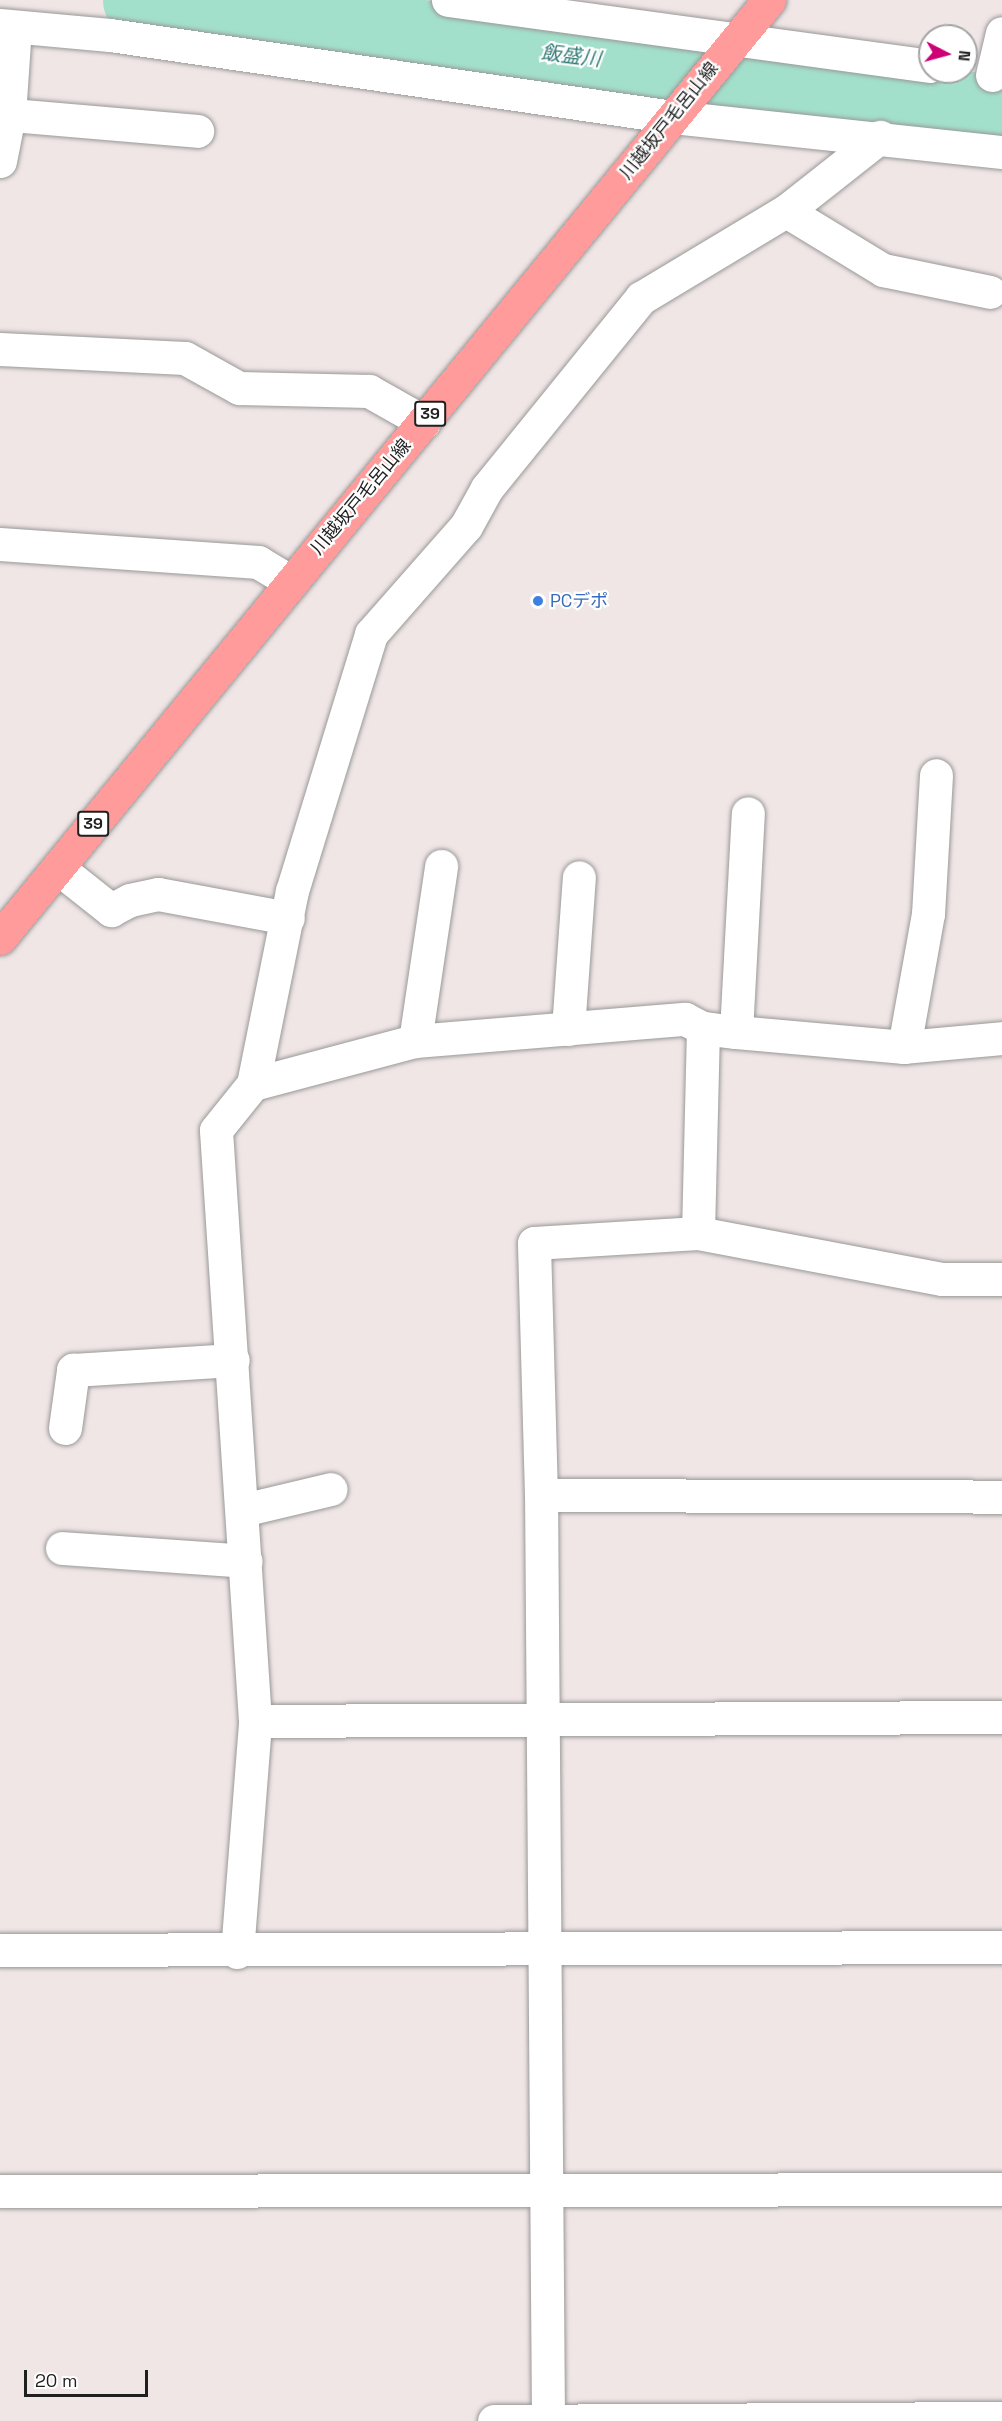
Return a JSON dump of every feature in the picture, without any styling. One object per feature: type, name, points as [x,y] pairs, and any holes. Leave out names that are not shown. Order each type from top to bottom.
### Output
[{"type":"main road","name":"川越坂戸毛呂山線","points":[[0,938],[769,0]]},
{"type":"street","points":[[448,0],[738,37],[918,64]]},
{"type":"street","points":[[0,160],[8,26],[110,35],[673,117],[880,137],[1002,152]]},
{"type":"street","points":[[987,74],[1002,33]]},
{"type":"street","points":[[4,115],[197,131]]},
{"type":"street","points":[[237,1952],[255,1720],[243,1510],[216,1130],[253,1084],[292,891],[371,634],[466,526],[488,488],[641,298],[786,211],[880,137]]},
{"type":"street","points":[[786,211],[883,270],[990,292]]},
{"type":"street","points":[[0,349],[185,358],[239,388],[369,391],[424,422]]},
{"type":"street","points":[[0,544],[258,562],[291,582]]},
{"type":"street","points":[[904,1047],[928,914],[936,775]]},
{"type":"street","points":[[736,1032],[748,813]]},
{"type":"street","points":[[415,1041],[441,866]]},
{"type":"street","points":[[58,868],[111,910],[130,900],[158,894],[288,918]]},
{"type":"street","points":[[568,1029],[579,877]]},
{"type":"street","points":[[253,1084],[415,1041],[686,1019],[703,1028],[904,1047],[1002,1038]]},
{"type":"street","points":[[698,1233],[703,1028]]},
{"type":"street","points":[[548,2421],[541,1495],[534,1243],[698,1233],[942,1279],[1002,1279]]},
{"type":"street","points":[[65,1428],[73,1370],[233,1360]]},
{"type":"street","points":[[243,1510],[331,1489]]},
{"type":"street","points":[[541,1495],[1002,1497]]},
{"type":"street","points":[[62,1548],[246,1562]]},
{"type":"street","points":[[255,1720],[1002,1717]]},
{"type":"street","points":[[0,1950],[237,1952],[1002,1947]]},
{"type":"street","points":[[0,2191],[1002,2188]]},
{"type":"street","points":[[494,2421],[1002,2418]]},
{"type":"waterway","name":"飯盛川","points":[[140,0],[1002,113]]},
{"type":"place","name":"PCデポ","points":[[538,601]]}]
